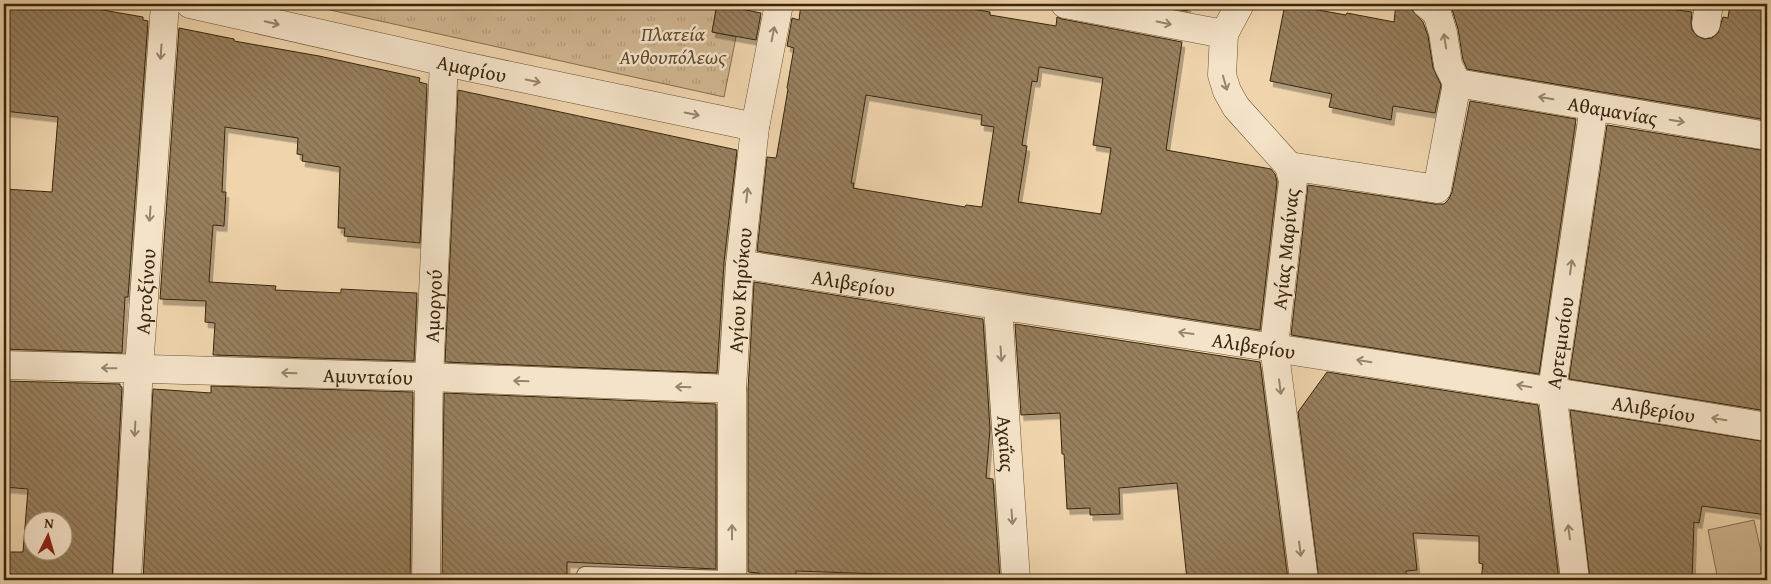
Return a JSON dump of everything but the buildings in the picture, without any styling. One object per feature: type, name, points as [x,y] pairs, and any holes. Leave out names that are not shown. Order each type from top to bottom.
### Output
[{"type":"street","name":"Αρτοξίνου","points":[[127,580],[139,368],[165,4]]},
{"type":"street","name":"Αμαρίου","points":[[190,4],[444,62],[754,127]]},
{"type":"street","name":"Αγίου Κηρύκου","points":[[732,580],[732,389],[740,264],[754,127],[780,4]]},
{"type":"street","points":[[1064,4],[1224,34]]},
{"type":"street","name":"Αγίας Μαρίνας","points":[[1240,4],[1224,34],[1222,75],[1227,91],[1236,107],[1289,166],[1293,181],[1274,346],[1304,580]]},
{"type":"street","points":[[1289,166],[1437,189],[1457,83],[1448,65],[1443,33],[1437,13],[1426,4]]},
{"type":"street","name":"Αμοργού","points":[[426,580],[429,377],[444,62]]},
{"type":"street","name":"Αθαμανίας","points":[[1457,83],[1767,136]]},
{"type":"street","name":"Αρτεμισίου","points":[[1575,580],[1552,390],[1594,107]]},
{"type":"street","name":"Αλιβερίου","points":[[740,264],[998,306],[1274,346],[1552,390],[1767,427]]},
{"type":"street","name":"Αχαΐας","points":[[998,306],[1016,580]]},
{"type":"street","name":"Αμυνταίου","points":[[4,366],[429,377],[732,389]]},
{"type":"lane","points":[[586,575],[732,580]]},
{"type":"green space","name":"Πλατεία Ανθουπόλεως","points":[[303,4],[717,4],[712,32],[736,37],[724,97]]},
{"type":"green space","points":[[717,4],[742,4],[741,9]]},
{"type":"green space","points":[[1754,520],[1767,578],[1755,580],[1718,580],[1708,530]]}]
